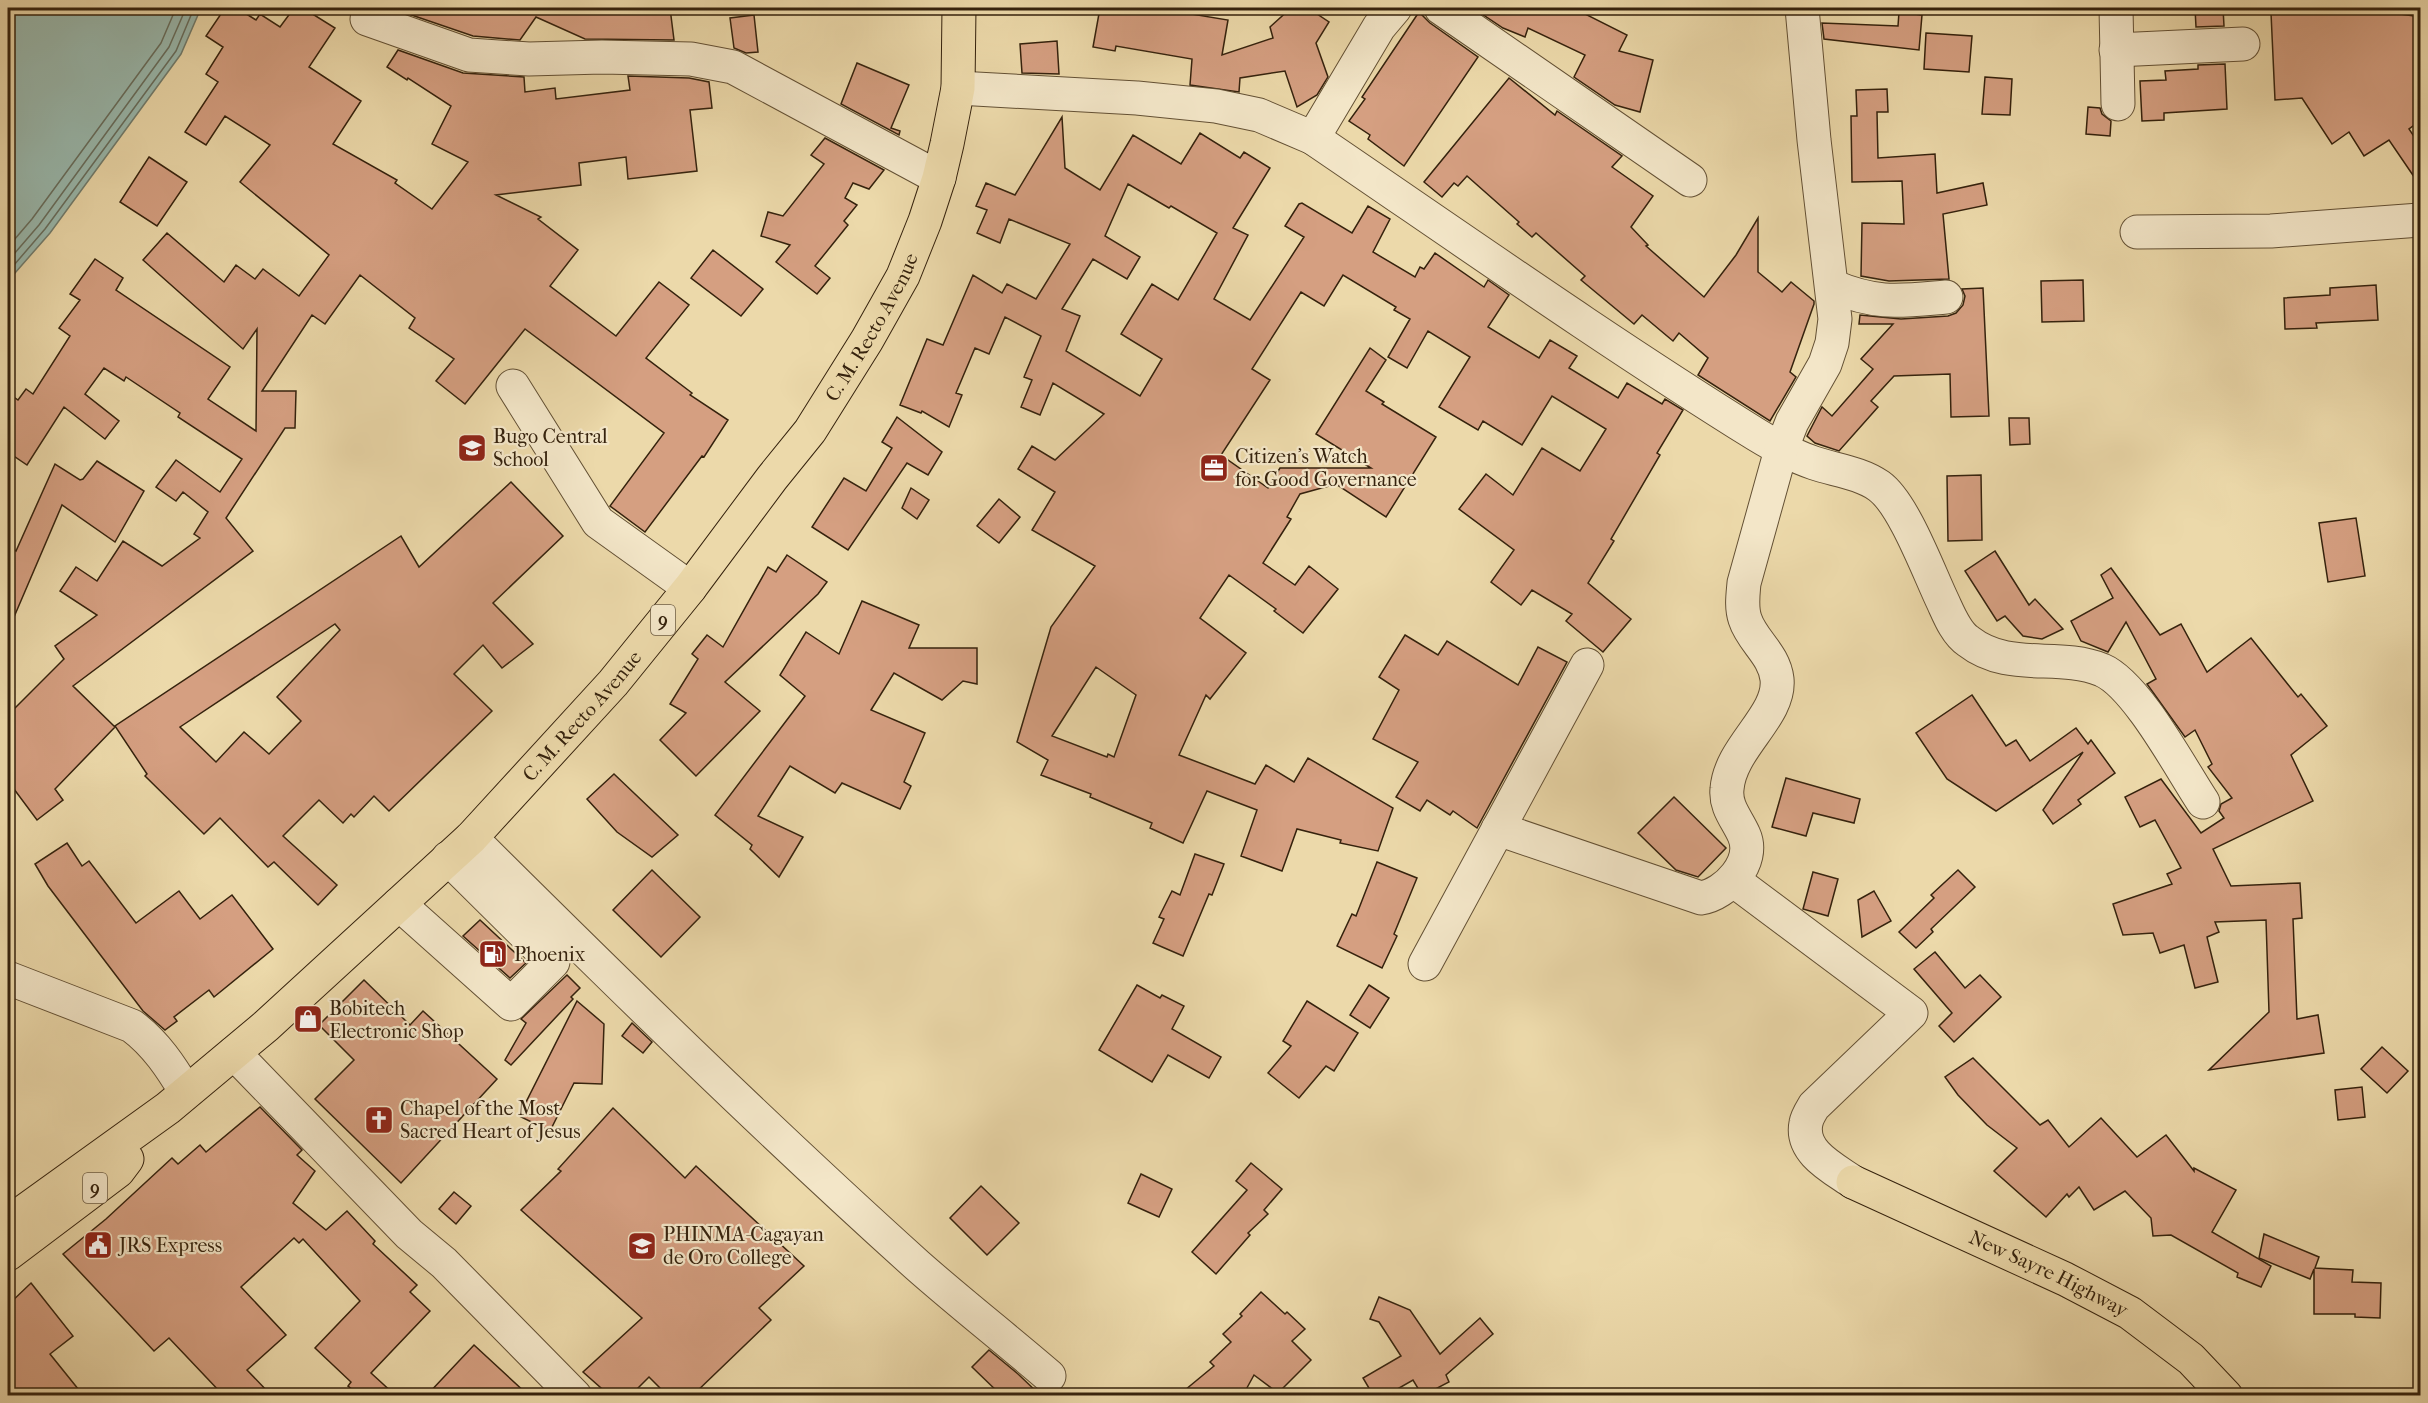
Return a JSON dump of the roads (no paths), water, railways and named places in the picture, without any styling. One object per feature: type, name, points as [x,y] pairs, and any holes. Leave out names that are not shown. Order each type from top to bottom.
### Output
[{"type":"main road","name":"C. M. Recto Avenue","points":[[8,1223],[177,1100],[266,1026],[399,904],[459,848],[613,683],[690,588],[772,478],[810,432],[867,340],[903,276],[939,178],[958,88],[959,8]]},
{"type":"main road","name":"C. M. Recto Avenue","points":[[8,1194],[79,1144],[177,1100]]},
{"type":"main road","name":"C. M. Recto Avenue","points":[[8,1254],[118,1171],[177,1100]]},
{"type":"main road","name":"New Sayre Highway","points":[[1853,1182],[2065,1279],[2130,1313],[2191,1359],[2226,1395]]},
{"type":"street","points":[[1313,138],[1379,27],[1395,8]]},
{"type":"street","points":[[1441,8],[1690,180]]},
{"type":"street","points":[[1498,829],[1701,898],[1712,897],[1724,890],[1733,880],[1747,850],[1744,836],[1728,807],[1726,789],[1732,765],[1768,712],[1776,696],[1777,680],[1773,663],[1745,621],[1742,605],[1744,583],[1781,450],[1792,422],[1825,364],[1832,343],[1835,319],[1814,140],[1802,8]]},
{"type":"street","points":[[2116,8],[2118,104]]},
{"type":"street","points":[[367,19],[470,55],[529,59],[602,57],[692,59],[733,67],[939,178]]},
{"type":"street","points":[[2116,50],[2243,44]]},
{"type":"street","points":[[958,88],[1137,98],[1216,106],[1259,115],[1313,138],[1652,368],[1781,450],[1860,477],[1880,487],[1898,507],[1950,616],[1964,638],[1984,653],[2008,660],[2074,664],[2102,670],[2129,690],[2203,802]]},
{"type":"street","points":[[2137,232],[2271,231],[2421,220]]},
{"type":"street","points":[[1832,286],[1874,300],[1897,301],[1946,297]]},
{"type":"street","points":[[513,386],[598,522],[690,588]]},
{"type":"street","points":[[1425,964],[1587,665]]},
{"type":"street","points":[[399,904],[511,1004],[553,962],[459,848]]},
{"type":"street","points":[[459,848],[663,1028],[919,1266],[1049,1376]]},
{"type":"street","points":[[1733,880],[1911,1013],[1814,1106],[1806,1123],[1807,1140],[1812,1151],[1853,1182]]},
{"type":"street","points":[[8,978],[132,1026],[147,1037],[166,1060],[177,1100]]},
{"type":"street","points":[[234,1053],[409,1234],[444,1263],[575,1395]]},
{"type":"water","points":[[8,8],[201,8],[181,54],[50,233],[8,281]]},
{"type":"place","name":"Bugo Central School","points":[[472,448]]},
{"type":"place","name":"Citizen's Watch for Good Governance","points":[[1214,468]]},
{"type":"place","name":"Phoenix","points":[[493,954]]},
{"type":"place","name":"Bobitech Electronic Shop","points":[[308,1019]]},
{"type":"place","name":"Chapel of the Most Sacred Heart of Jesus","points":[[379,1120]]},
{"type":"place","name":"JRS Express","points":[[98,1245]]},
{"type":"place","name":"PHINMA-Cagayan de Oro College","points":[[642,1246]]}]
